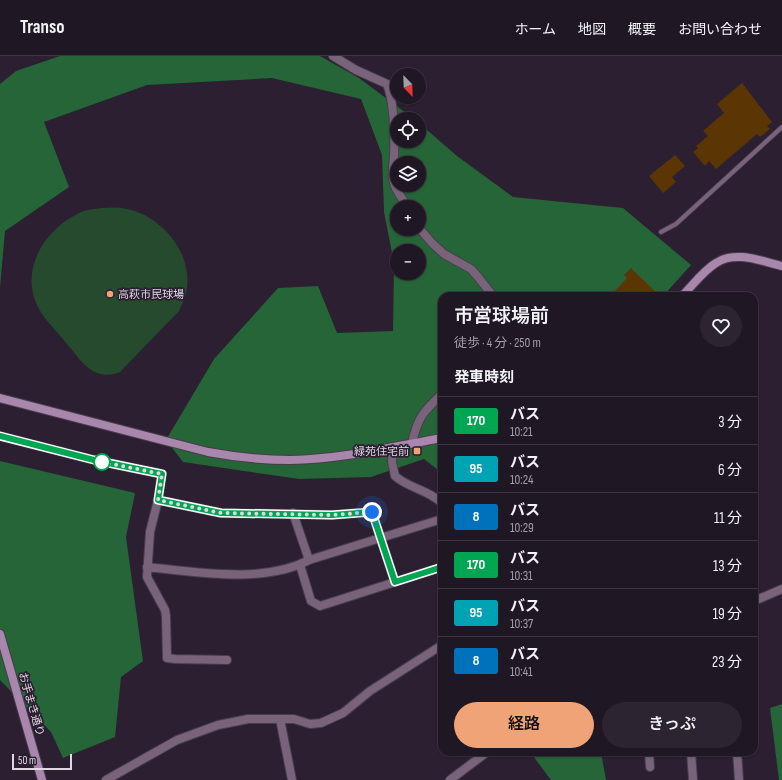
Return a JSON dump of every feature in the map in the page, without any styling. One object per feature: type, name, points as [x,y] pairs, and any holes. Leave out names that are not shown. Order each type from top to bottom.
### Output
[{"type":"street","points":[[333,56],[356,70],[387,84],[392,104],[394,134],[392,176],[396,189],[403,200]]},
{"type":"street","points":[[426,236],[444,254],[471,269],[490,292]]},
{"type":"street","points":[[686,292],[715,263],[724,259],[743,257],[782,266]]},
{"type":"street","points":[[0,398],[208,452],[235,457],[292,460],[357,454],[438,439]]},
{"type":"street","points":[[412,444],[421,416],[438,398]]},
{"type":"street","points":[[0,436],[94,460],[162,474],[158,500],[150,532],[147,577],[165,610],[167,658],[227,660]]},
{"type":"street","points":[[393,447],[392,462],[395,476],[411,487],[425,491],[438,500]]},
{"type":"street","points":[[158,500],[221,513],[293,513],[332,515],[372,512],[395,582]]},
{"type":"street","points":[[293,513],[310,560]]},
{"type":"street","points":[[147,567],[223,574],[266,573],[281,571],[380,537],[438,520]]},
{"type":"street","points":[[300,565],[311,601],[320,606],[438,568]]},
{"type":"street","points":[[758,599],[782,589]]},
{"type":"street","name":"お手まき通り","points":[[0,634],[42,780]]},
{"type":"street","points":[[106,780],[177,740],[218,725],[248,719],[294,719],[310,724],[321,722],[343,713],[370,691],[438,650]]},
{"type":"street","points":[[280,719],[292,780]]},
{"type":"street","points":[[450,780],[483,756]]},
{"type":"street","points":[[649,756],[650,767]]},
{"type":"street","points":[[691,756],[693,780]]},
{"type":"street","points":[[737,756],[739,780]]},
{"type":"lane","points":[[661,232],[676,224],[782,127]]},
{"type":"green space","points":[[60,56],[320,56],[359,78],[390,101],[390,104],[394,104],[405,112],[390,112],[390,148],[426,148],[426,129],[457,156],[513,197],[623,208],[691,265],[667,292],[438,292],[438,470],[424,459],[371,477],[299,479],[183,462],[166,440],[214,359],[278,288],[318,286],[337,333],[393,331],[394,280],[426,280],[426,244],[390,244],[384,212],[382,155],[361,99],[272,78],[147,85],[44,122],[69,187],[5,231],[0,288],[0,84],[16,71]]},
{"type":"green space","name":"高萩市民球場","points":[[102,208],[119,208],[135,211],[148,217],[159,225],[170,235],[178,247],[184,260],[187,274],[187,288],[179,311],[120,372],[109,375],[103,375],[93,371],[80,360],[40,310],[32,291],[34,262],[40,249],[49,237],[59,226],[71,218],[84,211]]},
{"type":"green space","points":[[0,461],[135,493],[126,537],[143,661],[121,677],[115,737],[63,758],[51,732],[0,680]]},
{"type":"green space","points":[[782,704],[782,780],[779,780],[770,708]]},
{"type":"green space","points":[[533,756],[602,756],[606,780],[551,780]]},
{"type":"building","points":[[742,83],[772,122],[767,126],[770,129],[760,137],[757,134],[716,169],[709,161],[705,166],[693,152],[698,148],[696,146],[708,136],[703,131],[724,113],[717,104]]},
{"type":"building","points":[[675,155],[685,166],[672,177],[676,182],[663,193],[649,176]]},
{"type":"building","points":[[631,268],[656,292],[614,292],[627,278],[624,275]]},
{"type":"bus line","name":"170","points":[[0,436],[94,460],[162,474],[158,500],[221,513],[293,513],[332,515],[372,512],[395,582],[438,568]]},
{"type":"place","name":"高萩市民球場","points":[[110,294]]},
{"type":"place","name":"緑苑住宅前","points":[[417,451]]},
{"type":"route","points":[[102,462],[162,474],[158,500],[221,513],[293,513],[332,515],[372,512]]}]
